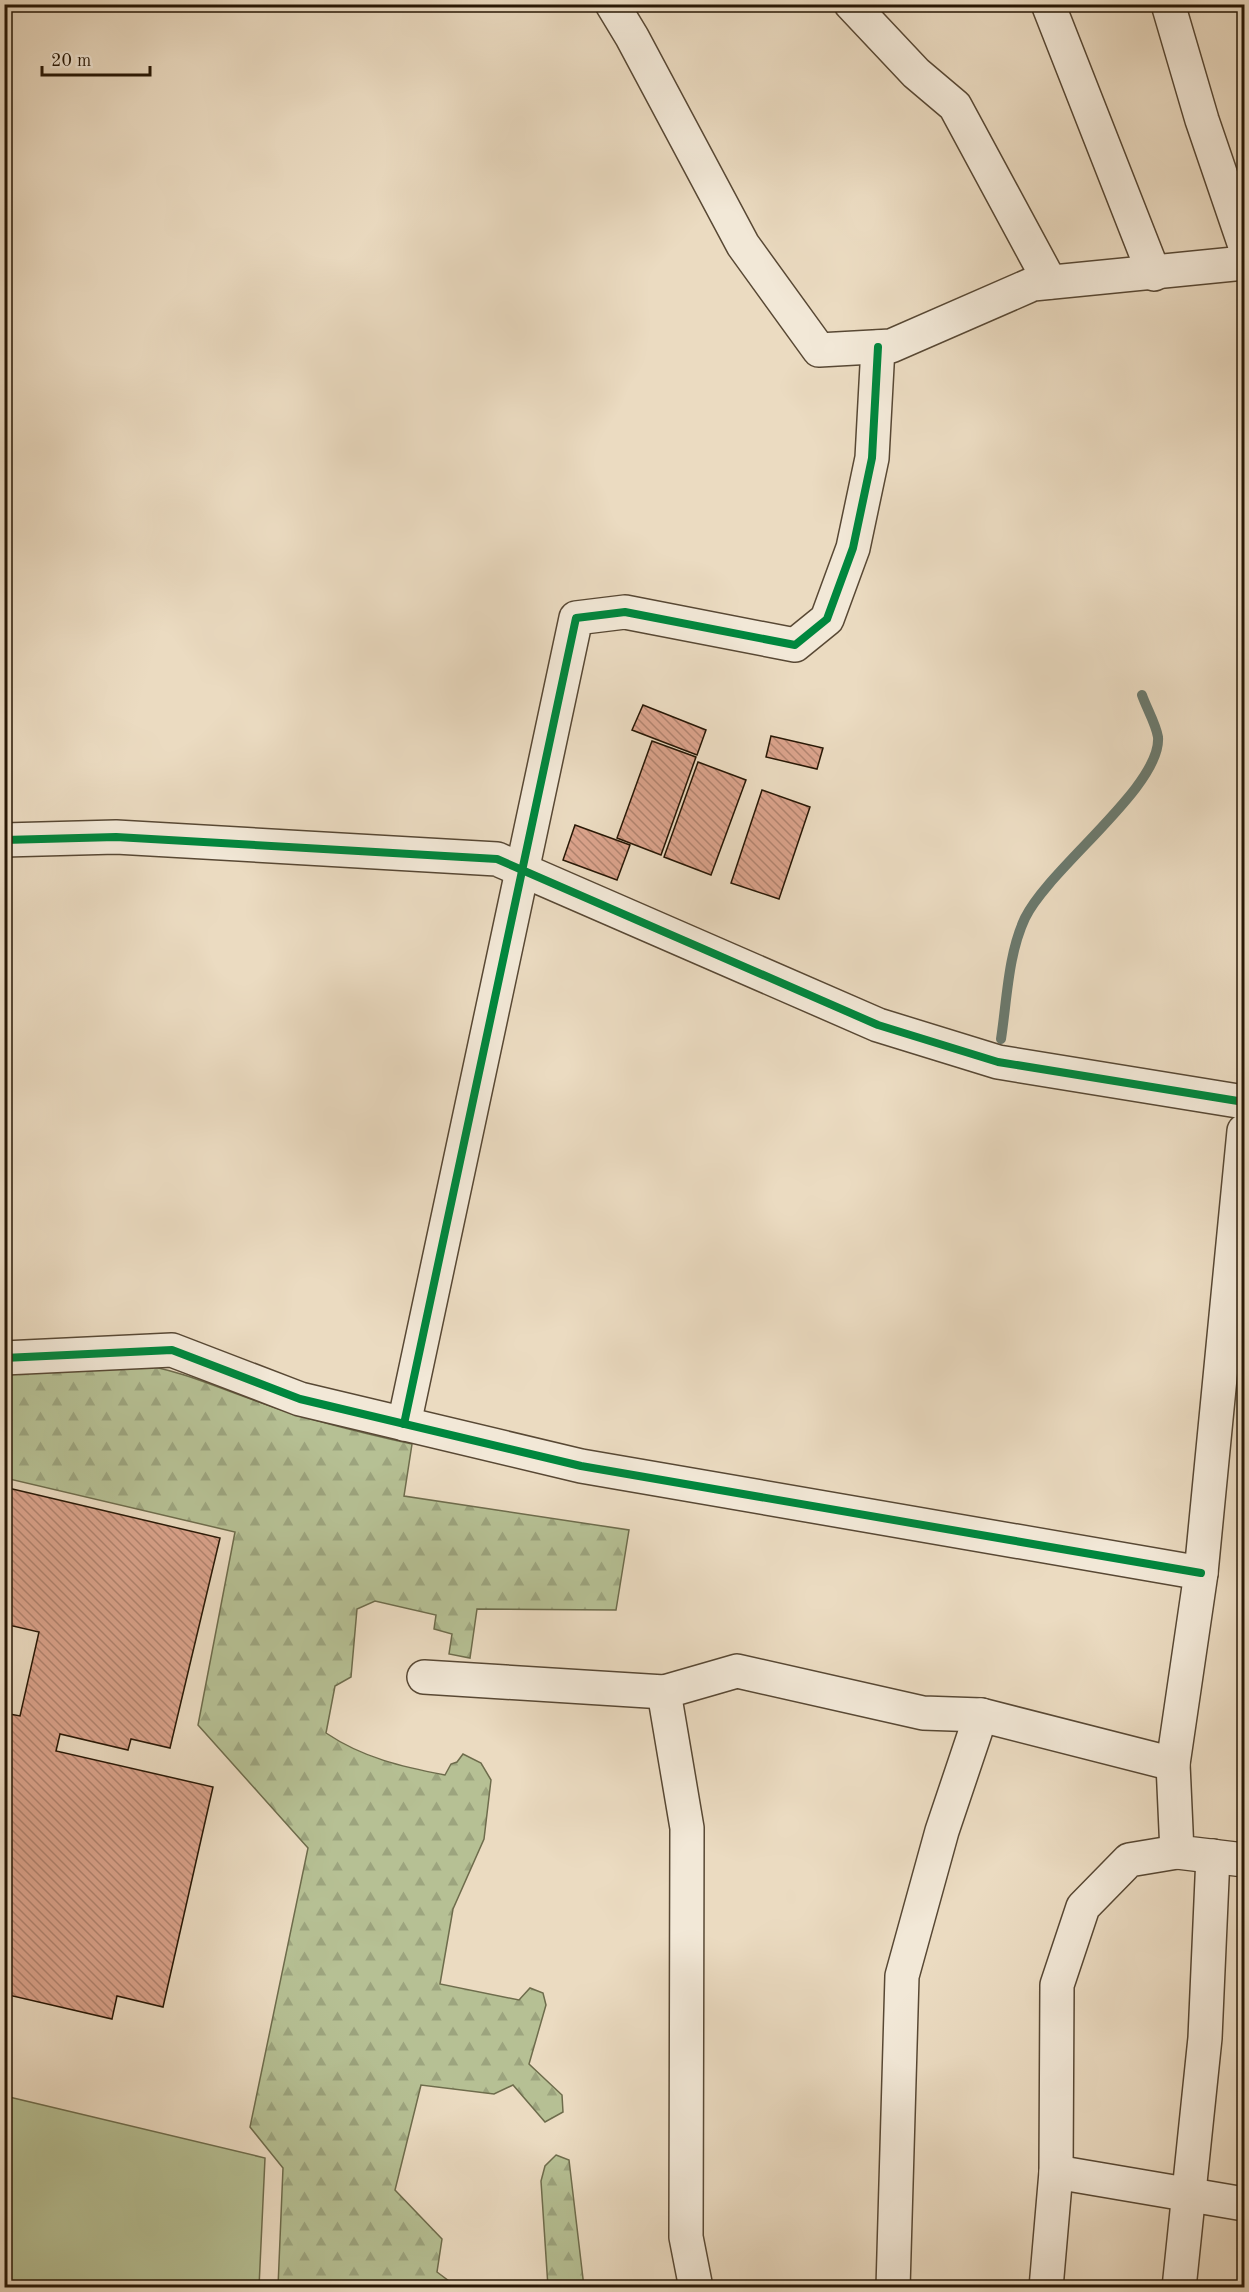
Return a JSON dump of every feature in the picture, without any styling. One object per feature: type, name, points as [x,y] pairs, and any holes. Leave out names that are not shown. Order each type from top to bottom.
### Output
[{"type":"street","points":[[612,4],[632,37],[743,245],[819,350],[891,346],[1033,284],[1154,274],[1245,263]]},
{"type":"street","points":[[851,4],[916,73],[955,105],[1050,282]]},
{"type":"street","points":[[1048,4],[1154,274]]},
{"type":"street","points":[[1168,4],[1203,120],[1245,243]]},
{"type":"street","points":[[404,1424],[576,618],[625,612],[795,645],[827,619],[853,548],[872,459],[878,347]]},
{"type":"street","points":[[4,840],[116,837],[497,858],[878,1025],[998,1062],[1245,1102]]},
{"type":"street","points":[[1177,1852],[1173,1764],[1201,1573],[1245,1131]]},
{"type":"street","points":[[4,1358],[172,1350],[300,1399],[581,1466],[1201,1573]]},
{"type":"street","points":[[424,1677],[664,1692],[737,1671],[922,1713],[981,1715],[1173,1764]]},
{"type":"street","points":[[664,1692],[687,1828],[686,2236],[696,2288]]},
{"type":"street","points":[[893,2288],[902,1976],[942,1831],[981,1715]]},
{"type":"street","points":[[1046,2288],[1056,2172],[1057,1985],[1083,1907],[1129,1860],[1177,1852],[1229,1858],[1205,2038],[1179,2288]]},
{"type":"street","points":[[1056,2172],[1245,2204]]},
{"type":"green space","points":[[132,1363],[182,1374],[318,1421],[412,1444],[404,1496],[629,1530],[616,1610],[477,1609],[470,1658],[449,1654],[452,1634],[434,1629],[436,1615],[375,1601],[357,1609],[351,1677],[335,1686],[326,1733],[340,1742],[384,1760],[445,1775],[451,1764],[457,1762],[463,1754],[481,1763],[491,1780],[484,1839],[453,1909],[440,1984],[519,2000],[530,1988],[543,1993],[546,2005],[529,2064],[562,2095],[563,2112],[545,2122],[513,2085],[494,2094],[421,2085],[395,2190],[442,2239],[437,2272],[457,2287],[278,2287],[283,2168],[250,2127],[308,1848],[198,1725],[235,1532],[5,1478],[5,1375]]},
{"type":"green space","points":[[5,2096],[265,2158],[259,2287],[5,2287]]},
{"type":"green space","points":[[556,2155],[569,2160],[584,2287],[548,2287],[541,2181],[545,2166]]},
{"type":"building","points":[[643,705],[706,730],[697,755],[632,730]]},
{"type":"building","points":[[771,736],[823,748],[817,769],[766,757]]},
{"type":"building","points":[[652,741],[696,757],[661,855],[617,838]]},
{"type":"building","points":[[698,762],[746,780],[711,875],[664,857]]},
{"type":"building","points":[[762,790],[810,807],[779,899],[731,883]]},
{"type":"building","points":[[575,825],[630,845],[617,880],[563,860]]},
{"type":"building","points":[[4,1487],[220,1538],[170,1748],[131,1739],[128,1750],[60,1734],[56,1751],[213,1787],[163,2007],[117,1996],[112,2019],[4,1994],[4,1713],[20,1716],[39,1632],[4,1624]]},
{"type":"waterway","points":[[1001,1039],[1009,977],[1019,932],[1025,918],[1056,876],[1124,803],[1142,779],[1154,757],[1158,737],[1142,695]]},
{"type":"cycle path","points":[[404,1424],[576,618],[625,612],[795,645],[827,619],[853,548],[872,458],[878,347]]},
{"type":"cycle path","points":[[4,840],[116,837],[497,859],[878,1025],[998,1062],[1244,1102]]},
{"type":"cycle path","points":[[4,1358],[172,1350],[300,1399],[581,1466],[1201,1573]]}]
